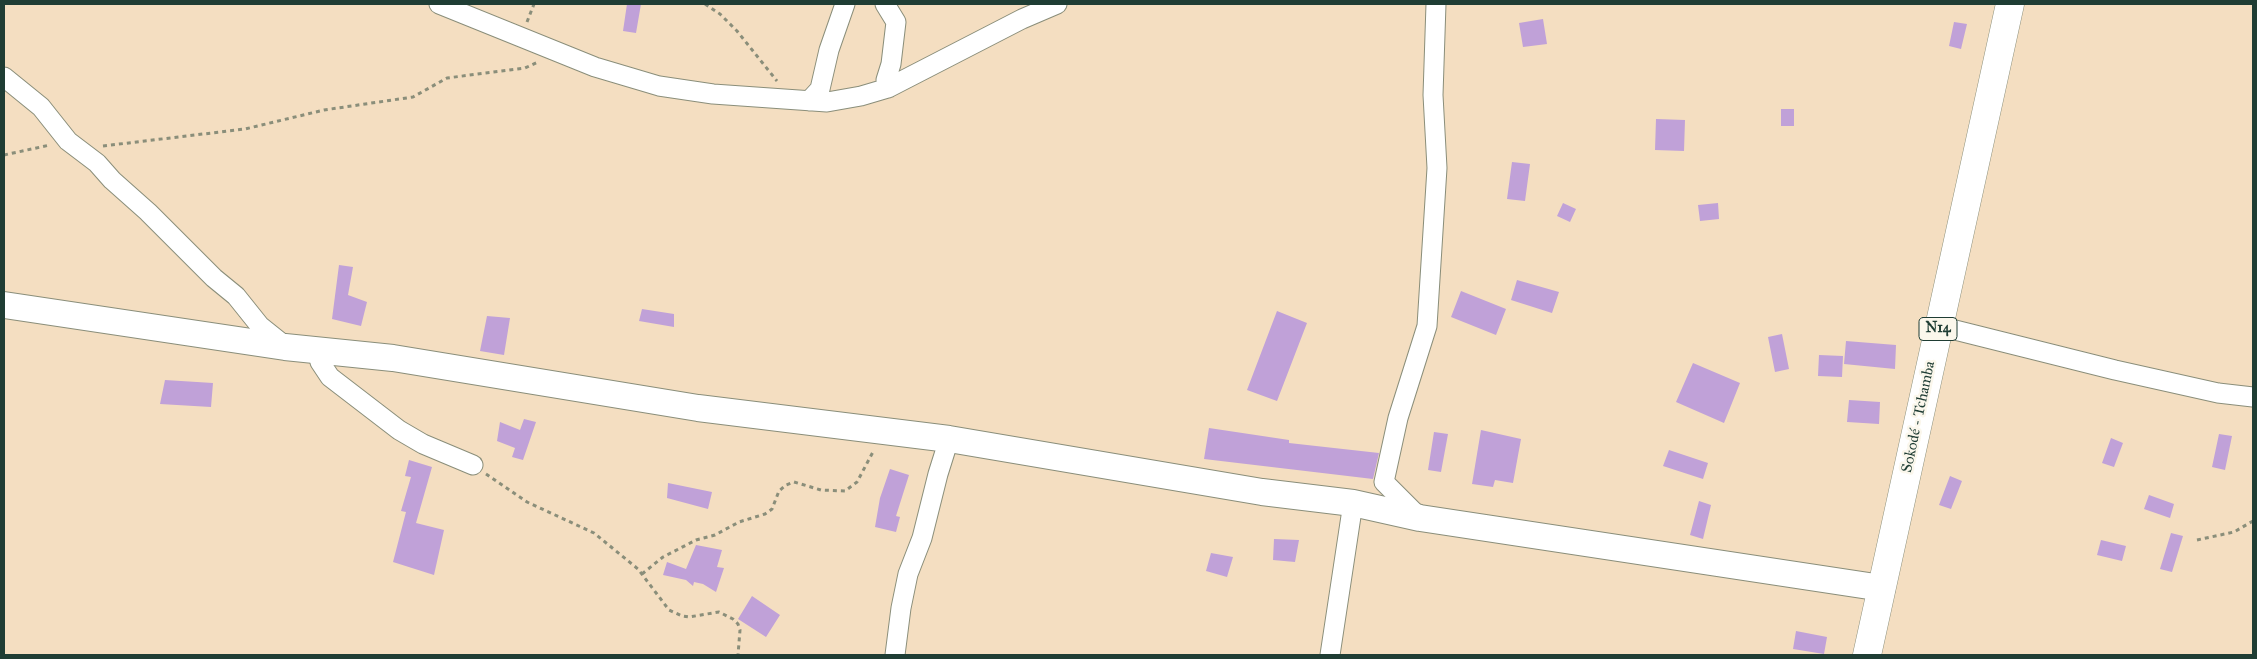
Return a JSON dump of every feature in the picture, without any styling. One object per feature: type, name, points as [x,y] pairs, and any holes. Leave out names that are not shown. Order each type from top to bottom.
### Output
[{"type":"main road","name":"Sokodé - Tchamba","points":[[1867,655],[2010,4]]},
{"type":"main road","points":[[4,305],[285,347],[393,358],[698,408],[949,439],[1262,492],[1353,503],[1420,518],[1882,588]]},
{"type":"street","points":[[439,4],[595,67],[684,91],[826,102],[861,96],[888,88],[1022,19],[1057,4]]},
{"type":"street","points":[[800,100],[820,89],[845,4]]},
{"type":"street","points":[[886,4],[896,22],[891,64],[886,80],[888,88]]},
{"type":"street","points":[[1420,518],[1384,482],[1398,418],[1427,326],[1437,168],[1433,95],[1436,4]]},
{"type":"street","points":[[4,77],[41,107],[68,141],[97,164],[214,278],[236,296],[260,326],[285,347]]},
{"type":"street","points":[[1939,326],[2125,372],[2218,393],[2253,397]]},
{"type":"street","points":[[317,350],[320,362],[330,377],[399,430],[423,444],[473,465]]},
{"type":"street","points":[[894,655],[908,574],[922,538],[949,439]]},
{"type":"street","points":[[1330,655],[1353,503]]},
{"type":"path","points":[[705,4],[720,14],[737,31],[800,100]]},
{"type":"path","points":[[102,146],[245,129],[324,110],[413,98],[447,78],[525,68],[559,53]]},
{"type":"path","points":[[4,155],[68,141]]},
{"type":"path","points":[[642,574],[663,557],[696,540],[715,535],[739,522],[765,514],[772,509],[779,491],[786,485],[799,483],[832,491],[845,491],[852,487],[862,475],[884,432]]},
{"type":"path","points":[[473,465],[527,502],[594,533],[621,553],[642,574],[669,610],[682,616],[724,613],[738,624],[740,630],[738,655]]},
{"type":"path","points":[[2197,540],[2234,532],[2253,522]]},
{"type":"building","points":[[627,4],[641,4],[636,33],[623,31]]},
{"type":"building","points":[[1543,19],[1547,44],[1523,47],[1519,23]]},
{"type":"building","points":[[1954,22],[1967,24],[1961,49],[1949,46]]},
{"type":"building","points":[[1781,109],[1794,109],[1794,126],[1781,126]]},
{"type":"building","points":[[1656,119],[1685,120],[1684,151],[1655,150]]},
{"type":"building","points":[[1512,162],[1530,164],[1525,201],[1507,199]]},
{"type":"building","points":[[1563,203],[1576,209],[1570,222],[1557,216]]},
{"type":"building","points":[[1718,203],[1719,219],[1700,221],[1698,205]]},
{"type":"building","points":[[339,265],[353,267],[348,295],[367,302],[361,326],[332,319]]},
{"type":"building","points":[[1517,280],[1559,292],[1552,313],[1511,300]]},
{"type":"building","points":[[1461,291],[1506,309],[1496,335],[1451,317]]},
{"type":"building","points":[[642,309],[674,314],[674,327],[639,321]]},
{"type":"building","points":[[1277,311],[1307,323],[1277,401],[1247,390]]},
{"type":"building","points":[[487,316],[510,318],[504,355],[480,351]]},
{"type":"building","points":[[1782,334],[1789,369],[1775,372],[1768,337]]},
{"type":"building","points":[[1846,341],[1896,345],[1895,369],[1844,364]]},
{"type":"building","points":[[1819,355],[1843,356],[1842,377],[1818,376]]},
{"type":"building","points":[[1693,363],[1740,383],[1724,423],[1676,402]]},
{"type":"building","points":[[165,380],[213,383],[211,407],[160,404]]},
{"type":"building","points":[[1849,400],[1880,402],[1879,424],[1847,422]]},
{"type":"building","points":[[524,419],[536,422],[523,460],[512,457],[515,448],[497,441],[500,422],[520,430]]},
{"type":"building","points":[[1209,428],[1289,440],[1289,443],[1379,453],[1373,479],[1204,459]]},
{"type":"building","points":[[1481,430],[1521,439],[1513,483],[1495,480],[1493,487],[1472,484]]},
{"type":"building","points":[[1434,432],[1448,434],[1441,472],[1428,470]]},
{"type":"building","points":[[2219,434],[2232,436],[2225,470],[2212,467]]},
{"type":"building","points":[[2111,438],[2123,443],[2114,467],[2102,463]]},
{"type":"building","points":[[1669,450],[1708,463],[1703,479],[1663,466]]},
{"type":"building","points":[[409,460],[432,467],[416,523],[444,530],[434,575],[393,562],[406,512],[401,511],[411,477],[405,476]]},
{"type":"building","points":[[890,469],[909,475],[896,516],[900,517],[896,532],[875,527],[880,498]]},
{"type":"building","points":[[1950,476],[1962,481],[1951,509],[1939,505]]},
{"type":"building","points":[[668,483],[712,492],[708,509],[667,498]]},
{"type":"building","points":[[2149,495],[2174,504],[2170,518],[2144,509]]},
{"type":"building","points":[[1699,501],[1711,505],[1703,539],[1690,535]]},
{"type":"building","points":[[2171,533],[2183,536],[2172,572],[2160,569]]},
{"type":"building","points":[[1274,539],[1299,540],[1295,562],[1273,560]]},
{"type":"building","points":[[2101,540],[2126,546],[2122,561],[2097,555]]},
{"type":"building","points":[[696,545],[722,550],[717,567],[724,568],[716,592],[703,584],[694,582],[693,586],[686,580],[663,575],[667,562],[686,569]]},
{"type":"building","points":[[1211,553],[1233,557],[1227,577],[1206,571]]},
{"type":"building","points":[[752,596],[780,615],[766,637],[738,619]]},
{"type":"building","points":[[1796,631],[1827,637],[1824,654],[1793,649]]}]
